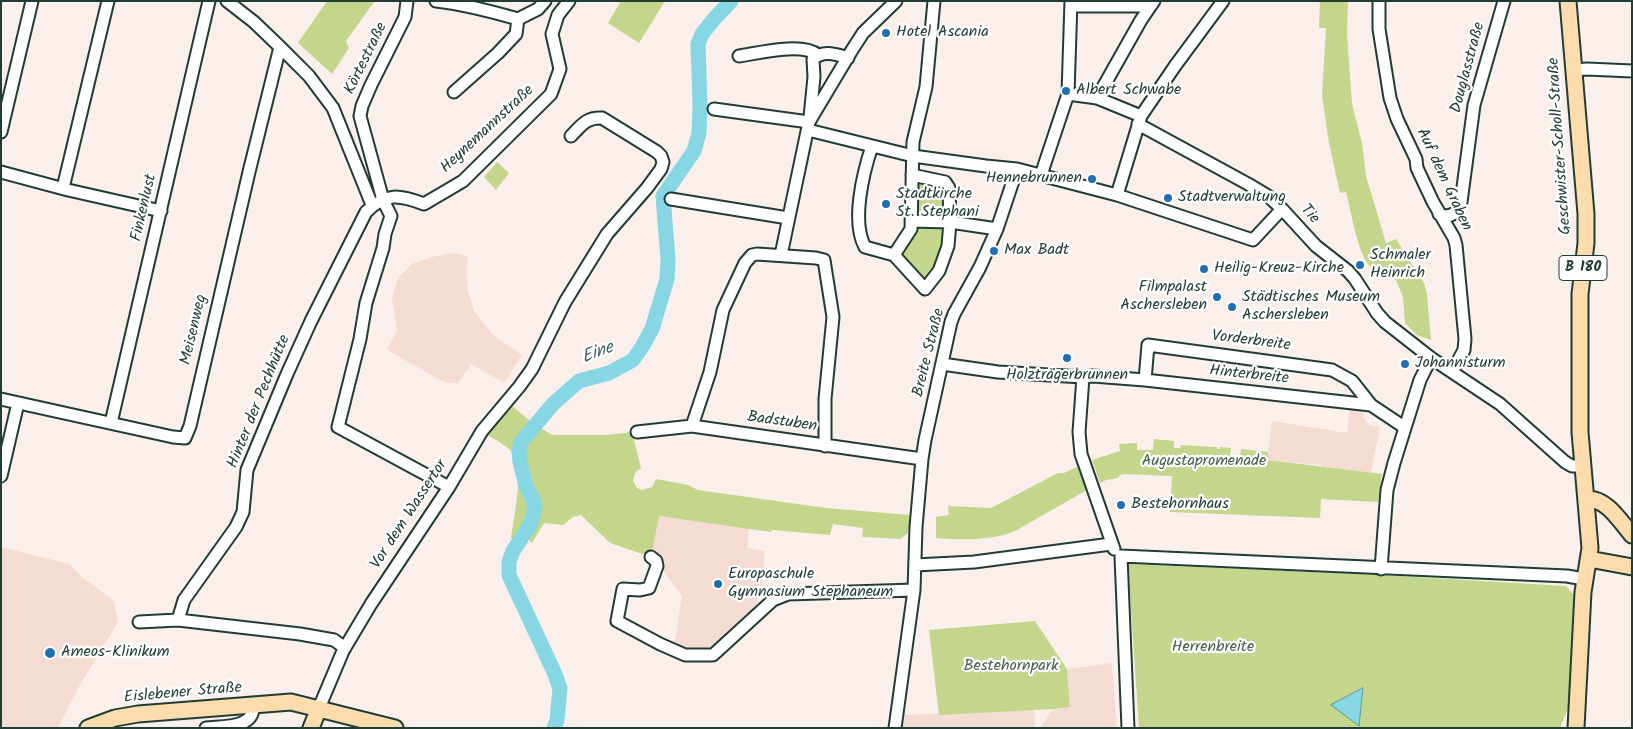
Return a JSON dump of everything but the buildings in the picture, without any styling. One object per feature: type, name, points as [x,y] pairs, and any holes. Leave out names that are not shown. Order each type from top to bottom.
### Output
[{"type":"main road","name":"Geschwister-Scholl-Straße","points":[[1568,1],[1586,224],[1586,243],[1580,294],[1580,432],[1586,499]]},
{"type":"main road","points":[[1586,499],[1596,498],[1604,503],[1632,535]]},
{"type":"main road","name":"B 180","points":[[1576,728],[1584,579],[1590,548],[1586,499]]},
{"type":"main road","points":[[1589,559],[1632,567]]},
{"type":"main road","name":"Eislebener Straße","points":[[88,728],[115,718],[138,714],[291,702],[395,728]]},
{"type":"main road","points":[[311,728],[319,708]]},
{"type":"street","points":[[1,132],[32,1]]},
{"type":"street","points":[[63,188],[108,1]]},
{"type":"street","name":"Finkenlust","points":[[111,422],[209,1]]},
{"type":"street","points":[[227,1],[254,22],[309,76],[333,108],[378,202]]},
{"type":"street","name":"Körtestraße","points":[[407,1],[406,17],[371,85],[360,116],[378,202],[390,216],[383,248],[366,303],[360,339],[338,427],[449,487]]},
{"type":"street","points":[[436,1],[487,6],[518,19],[538,9],[545,1]]},
{"type":"street","name":"Heynemannstraße","points":[[378,202],[402,196],[424,204],[463,181],[551,94],[560,68],[552,34],[558,15],[569,1]]},
{"type":"street","points":[[809,123],[863,34],[896,1]]},
{"type":"street","points":[[894,255],[911,229],[914,134],[926,87],[934,1]]},
{"type":"street","points":[[1117,195],[1140,120],[1175,66],[1223,1]]},
{"type":"street","name":"Auf dem Graben","points":[[1380,1],[1379,28],[1390,98],[1397,119],[1416,159],[1417,168],[1456,245],[1464,327],[1464,350],[1452,372]]},
{"type":"street","name":"Douglasstraße","points":[[1439,214],[1445,217],[1450,216],[1460,208],[1462,202],[1474,105],[1504,1]]},
{"type":"street","points":[[1041,175],[1068,94],[1071,4],[1152,4]]},
{"type":"street","points":[[1097,98],[1152,4]]},
{"type":"street","points":[[454,92],[498,53],[516,34],[518,19]]},
{"type":"street","name":"Meisenweg","points":[[1,399],[173,437],[185,438],[190,426],[280,48]]},
{"type":"street","points":[[739,56],[801,49],[814,51],[818,55]]},
{"type":"street","points":[[782,255],[788,218],[809,123],[814,77],[813,59],[818,55],[831,53],[850,54]]},
{"type":"street","points":[[1574,70],[1632,71]]},
{"type":"street","name":"Tie","points":[[1068,94],[1097,98],[1140,120],[1258,190],[1282,209],[1316,246],[1355,279],[1385,322],[1432,358],[1514,415],[1565,462],[1572,466],[1583,466]]},
{"type":"street","points":[[714,109],[809,123],[872,146],[913,156],[1017,169],[1117,195],[1253,240],[1282,209]]},
{"type":"street","name":"Vor dem Wassertor","points":[[319,708],[345,648],[371,604],[449,487],[482,431],[532,369],[565,302],[608,234],[661,169],[661,156],[657,152],[602,118],[593,118],[585,122],[571,136]]},
{"type":"street","points":[[872,146],[858,211],[860,238],[865,246],[894,255],[926,288],[942,266],[948,246],[950,222],[948,185],[945,182],[912,175]]},
{"type":"street","name":"Breite Straße","points":[[895,728],[914,590],[916,527],[922,459],[942,364],[954,314],[980,267],[997,229],[1017,169]]},
{"type":"street","points":[[1,172],[161,211]]},
{"type":"street","points":[[671,199],[788,218]]},
{"type":"street","name":"Hinter der Pechhütte","points":[[178,620],[184,600],[236,527],[244,512],[247,470],[287,374],[311,321],[366,212],[378,202]]},
{"type":"street","points":[[911,221],[950,222],[997,229]]},
{"type":"street","points":[[692,426],[710,372],[723,310],[737,278],[749,258],[757,254],[824,260],[833,317],[824,399],[825,446]]},
{"type":"street","name":"Vorderbreite","points":[[1145,380],[1148,345],[1332,370],[1352,381],[1371,406]]},
{"type":"street","points":[[1381,568],[1388,490],[1404,428],[1420,380],[1432,358]]},
{"type":"street","name":"Hinterbreite","points":[[942,364],[998,372],[1145,380],[1371,406],[1404,428]]},
{"type":"street","points":[[1083,378],[1079,432],[1081,454],[1112,544],[1121,556],[1567,576],[1584,579]]},
{"type":"street","points":[[1,476],[18,403]]},
{"type":"street","name":"Badstuben","points":[[637,432],[692,426],[922,459]]},
{"type":"street","points":[[915,565],[974,562],[1112,544]]},
{"type":"street","points":[[1121,556],[1128,728]]},
{"type":"street","points":[[651,557],[656,561],[657,566],[649,588],[623,590],[617,621],[685,655],[713,655],[772,600],[788,594],[914,590]]},
{"type":"street","points":[[139,622],[178,620],[326,637],[345,648]]},
{"type":"street","name":"Eislebener Straße","points":[[206,728],[242,725],[249,721],[253,705]]},
{"type":"shaded area","points":[[452,253],[468,256],[466,271],[468,290],[474,311],[492,334],[522,355],[504,383],[471,364],[458,383],[446,383],[387,350],[397,330],[392,299],[398,278],[412,264]]},
{"type":"shaded area","points":[[1350,408],[1364,410],[1363,417],[1369,425],[1380,427],[1371,473],[1322,467],[1322,465],[1267,460],[1272,421],[1347,433]]},
{"type":"shaded area","name":"Europaschule Gymnasium Stephaneum","points":[[658,516],[749,528],[747,548],[765,551],[762,585],[755,607],[745,620],[712,647],[687,651],[674,646],[682,596],[663,570],[651,548]]},
{"type":"shaded area","name":"Ameos-Klinikum","points":[[1,547],[69,564],[82,577],[114,601],[118,622],[80,685],[58,728],[1,728]]},
{"type":"shaded area","points":[[1112,663],[1117,726],[1102,728],[1040,728],[1053,709],[1070,707],[1067,669]]},
{"type":"shaded area","points":[[1034,710],[1035,728],[901,728],[904,715]]},
{"type":"green space","points":[[327,1],[374,2],[346,41],[349,48],[332,74],[298,43]]},
{"type":"green space","points":[[621,1],[665,1],[639,43],[608,23]]},
{"type":"green space","points":[[1320,1],[1348,1],[1347,34],[1352,104],[1362,143],[1366,176],[1386,243],[1396,239],[1424,283],[1427,294],[1431,340],[1417,335],[1405,323],[1403,297],[1396,280],[1377,272],[1368,264],[1358,240],[1346,192],[1340,193],[1329,143],[1322,96],[1326,28],[1319,28]]},
{"type":"green space","points":[[497,162],[509,173],[496,190],[484,177]]},
{"type":"green space","points":[[914,180],[944,184],[947,217],[922,216],[914,208]]},
{"type":"green space","points":[[921,226],[947,226],[942,259],[926,285],[900,257],[913,232]]},
{"type":"green space","points":[[512,406],[535,425],[553,435],[606,435],[632,432],[641,468],[635,473],[633,481],[637,488],[642,490],[652,487],[656,479],[688,485],[698,490],[826,508],[910,515],[908,533],[900,539],[862,537],[863,528],[833,524],[830,535],[772,530],[771,532],[659,516],[651,557],[610,543],[581,515],[573,517],[563,525],[544,523],[532,543],[529,540],[511,538],[516,508],[518,462],[516,456],[510,450],[487,435]]},
{"type":"green space","name":"Augustapromenade","points":[[1154,439],[1174,441],[1174,448],[1180,448],[1181,445],[1217,447],[1217,449],[1220,449],[1220,447],[1231,448],[1230,456],[1240,457],[1241,449],[1268,452],[1268,460],[1382,474],[1378,502],[1321,499],[1320,518],[1170,512],[1172,476],[1123,474],[1118,478],[1100,483],[1092,460],[1120,451],[1119,444],[1137,443],[1137,450],[1153,450]]},
{"type":"green space","points":[[1079,466],[1087,490],[1015,531],[986,538],[936,538],[936,517],[949,515],[948,506],[991,508],[1058,473],[1064,473]]},
{"type":"green space","name":"Herrenbreite","points":[[1128,564],[1381,575],[1566,586],[1574,595],[1569,706],[1560,728],[1139,728]]},
{"type":"green space","name":"Bestehornpark","points":[[1035,621],[1067,669],[1070,707],[939,715],[929,630]]},
{"type":"water","points":[[1363,688],[1359,726],[1331,705]]},
{"type":"waterway","name":"Eine","points":[[554,728],[557,720],[560,688],[509,575],[509,562],[513,551],[530,525],[535,509],[533,499],[526,486],[520,462],[521,442],[553,404],[579,381],[609,373],[633,360],[652,329],[667,279],[668,260],[663,196],[694,151],[699,133],[698,44],[702,34],[731,1]]},
{"type":"place","name":"Hotel Ascania","points":[[886,33]]},
{"type":"place","name":"Albert Schwabe","points":[[1066,91]]},
{"type":"place","name":"Hennebrunnen","points":[[1092,179]]},
{"type":"place","name":"Stadtverwaltung","points":[[1168,198]]},
{"type":"place","name":"Stadtkirche St. Stephani","points":[[886,204]]},
{"type":"place","name":"Max Badt","points":[[994,251]]},
{"type":"place","name":"Schmaler Heinrich","points":[[1360,265]]},
{"type":"place","name":"Heilig-Kreuz-Kirche","points":[[1204,269]]},
{"type":"place","name":"Filmpalast Aschersleben","points":[[1217,297]]},
{"type":"place","name":"Städtisches Museum Aschersleben","points":[[1232,307]]},
{"type":"place","name":"Holzträgerbrunnen","points":[[1067,358]]},
{"type":"place","name":"Johannisturm","points":[[1405,364]]},
{"type":"place","name":"Bestehornhaus","points":[[1121,505]]},
{"type":"place","name":"Europaschule Gymnasium Stephaneum","points":[[718,584]]},
{"type":"place","name":"Ameos-Klinikum","points":[[50,653]]}]
